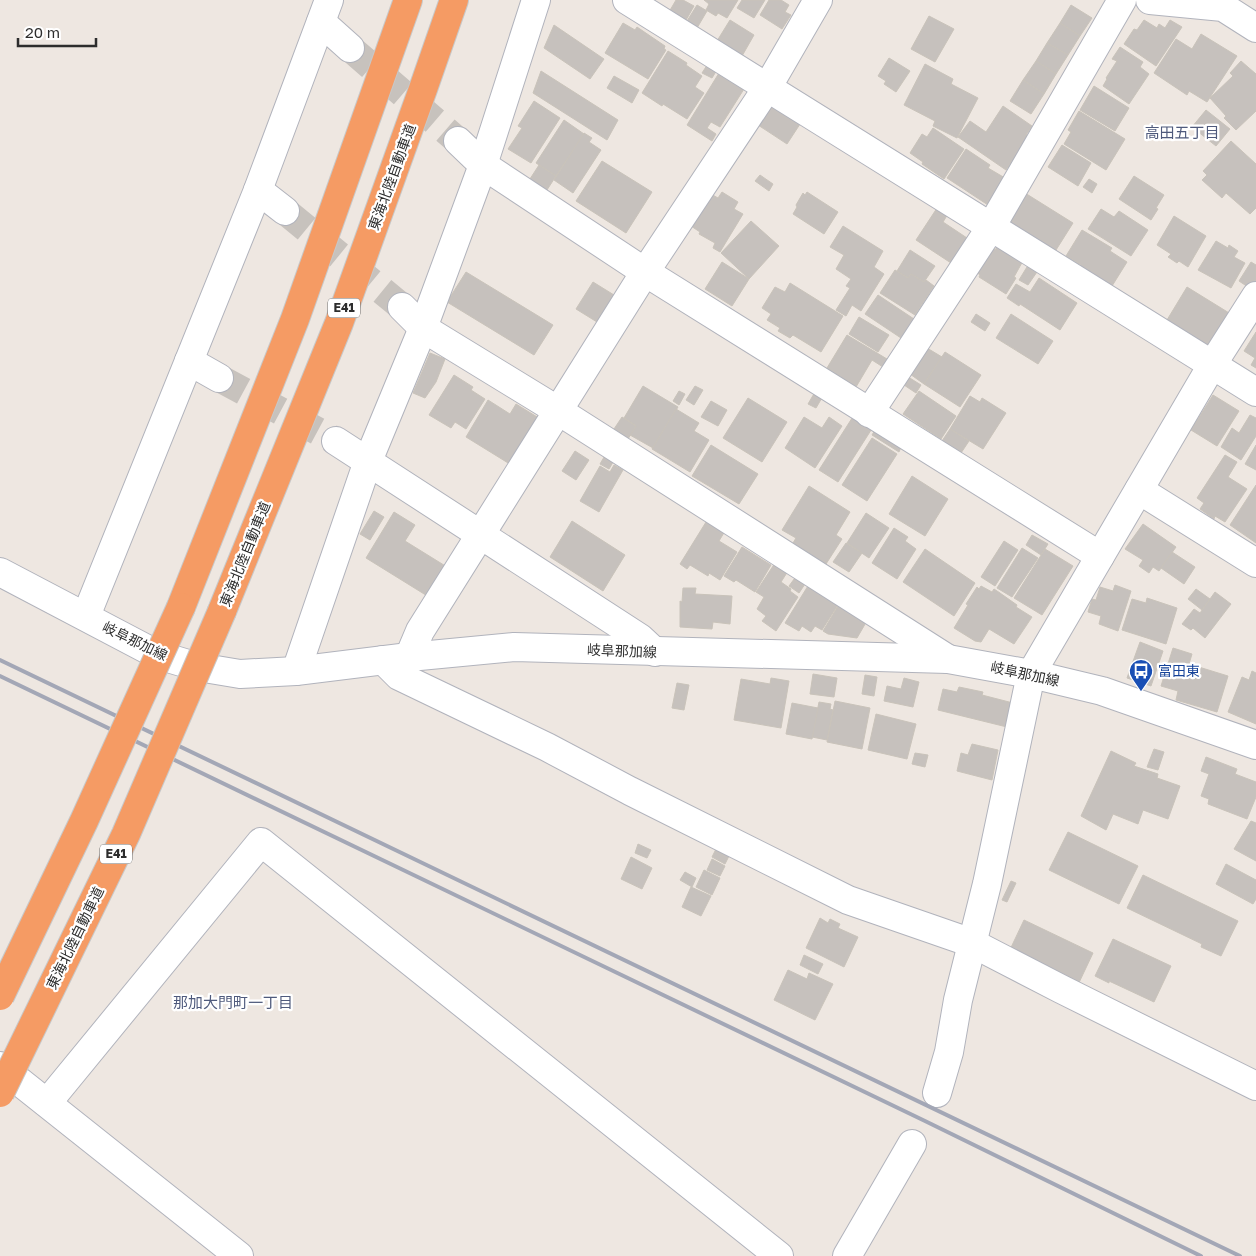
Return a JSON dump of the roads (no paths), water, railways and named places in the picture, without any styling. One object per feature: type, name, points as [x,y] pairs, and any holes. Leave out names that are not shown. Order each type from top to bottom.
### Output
[{"type":"highway","points":[[0,996],[84,821],[181,607],[294,319],[408,0]]},
{"type":"highway","name":"東海北陸自動車道","points":[[0,1093],[126,834],[222,611],[339,323],[454,0]]},
{"type":"street","points":[[296,671],[368,461],[423,328],[483,165],[536,0]]},
{"type":"street","points":[[627,0],[1256,392]]},
{"type":"street","points":[[818,0],[767,88],[645,272],[420,631],[396,658],[399,676],[547,747],[630,791],[848,900],[972,943],[1062,990],[1256,1086]]},
{"type":"street","points":[[869,413],[991,227],[1122,0]]},
{"type":"street","points":[[1150,0],[1222,7],[1256,28]]},
{"type":"street","points":[[325,11],[350,48]]},
{"type":"street","points":[[86,616],[258,190],[325,11]]},
{"type":"street","points":[[458,141],[483,165],[645,272],[1100,556]]},
{"type":"street","points":[[258,190],[285,212]]},
{"type":"street","points":[[937,1093],[949,1052],[958,1000],[987,884],[1031,674],[1212,365],[1256,296]]},
{"type":"street","points":[[402,307],[423,328],[557,410],[948,659]]},
{"type":"street","points":[[189,361],[219,378]]},
{"type":"street","points":[[336,441],[640,638],[655,652]]},
{"type":"street","points":[[1139,490],[1256,563]]},
{"type":"street","name":"岐阜那加線","points":[[0,572],[158,655],[198,667],[240,674],[296,671],[396,658],[514,647],[948,659],[1031,674],[1102,691],[1256,745]]},
{"type":"street","points":[[47,1104],[261,842],[779,1256]]},
{"type":"street","points":[[0,1066],[238,1256]]},
{"type":"street","points":[[847,1256],[912,1144]]},
{"type":"tunnel","points":[[350,48],[458,141]]},
{"type":"tunnel","points":[[285,211],[402,307]]},
{"type":"tunnel","points":[[219,378],[336,441]]},
{"type":"railway","points":[[0,660],[1240,1256]]},
{"type":"railway","points":[[0,676],[925,1121],[1201,1256]]},
{"type":"place","name":"富田東","points":[[1141,692]]},
{"type":"district","name":"高田五丁目","points":[[1182,133]]},
{"type":"district","name":"那加大門町一丁目","points":[[233,1003]]}]
